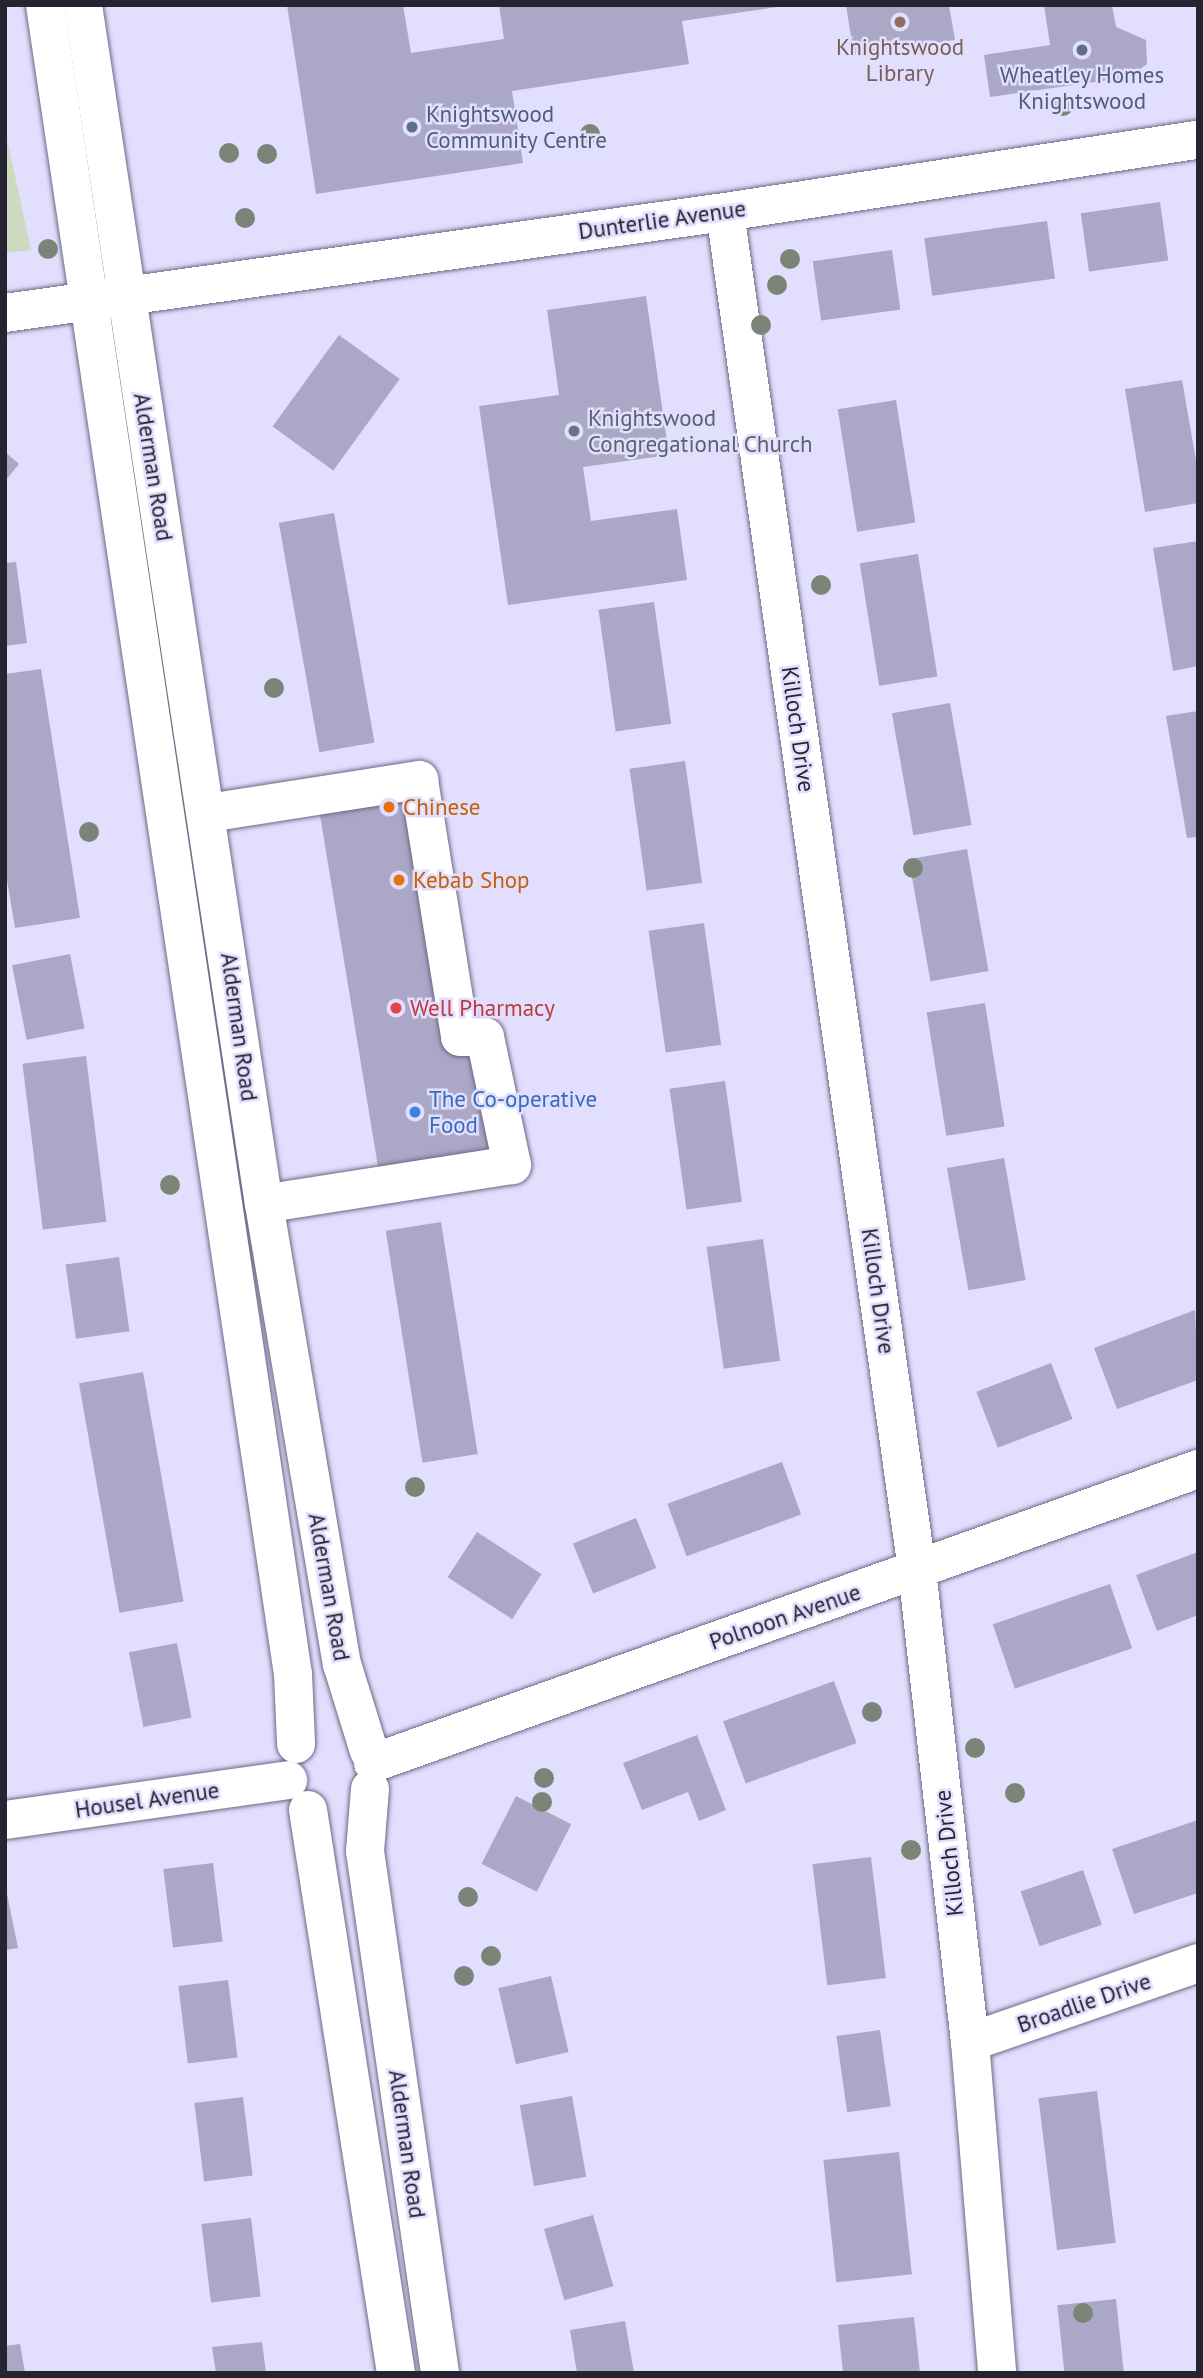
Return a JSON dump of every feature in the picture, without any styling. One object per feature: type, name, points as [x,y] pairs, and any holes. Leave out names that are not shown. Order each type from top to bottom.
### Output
[{"type":"street","name":"Alderman Road","points":[[45,5],[293,1674],[298,1778],[396,2373]]},
{"type":"street","name":"Alderman Road","points":[[83,5],[104,117],[127,299],[208,813],[264,1205],[342,1664],[371,1768],[365,1852],[440,2373]]},
{"type":"street","name":"Dunterlie Avenue","points":[[127,299],[312,268],[725,212],[1198,140]]},
{"type":"street","name":"Killoch Drive","points":[[725,212],[917,1570],[970,2042],[998,2373]]},
{"type":"street","points":[[5,313],[127,299]]},
{"type":"street","points":[[208,813],[419,780],[460,1037],[485,1037],[512,1165],[264,1205]]},
{"type":"street","name":"Polnoon Avenue","points":[[371,1768],[1198,1469]]},
{"type":"street","points":[[335,1729],[360,1740],[371,1768],[349,1811],[323,1816],[298,1778],[308,1735],[335,1729]]},
{"type":"street","name":"Housel Avenue","points":[[5,1820],[298,1778]]},
{"type":"street","name":"Broadlie Drive","points":[[970,2042],[1198,1964]]},
{"type":"green space","points":[[5,130],[31,250],[5,253]]},
{"type":"building","name":"Knightswood Community Centre","points":[[287,5],[403,5],[411,53],[504,39],[499,5],[777,7],[682,21],[689,64],[512,91],[523,163],[316,194]]},
{"type":"building","name":"Knightswood Library","points":[[846,5],[949,5],[955,40],[854,55]]},
{"type":"building","name":"Wheatley Homes Knightswood","points":[[1044,5],[1112,5],[1116,27],[1146,40],[1147,64],[1129,77],[990,97],[984,55],[1050,45]]},
{"type":"building","points":[[1160,202],[1168,260],[1089,272],[1081,213]]},
{"type":"building","points":[[1047,221],[1055,278],[932,296],[924,238]]},
{"type":"building","points":[[892,250],[900,309],[821,321],[813,261]]},
{"type":"building","name":"Knightswood Congregational Church","points":[[646,296],[669,455],[583,467],[591,521],[677,509],[687,580],[508,605],[479,406],[559,395],[547,310]]},
{"type":"building","points":[[339,335],[400,379],[333,471],[273,426]]},
{"type":"building","points":[[1182,380],[1198,472],[1198,503],[1145,512],[1125,389]]},
{"type":"building","points":[[896,400],[915,522],[857,532],[838,409]]},
{"type":"building","points":[[5,452],[19,464],[5,481]]},
{"type":"building","points":[[334,513],[374,742],[319,752],[279,523]]},
{"type":"building","points":[[1198,541],[1198,666],[1173,671],[1153,548]]},
{"type":"building","points":[[918,554],[937,676],[879,686],[860,563]]},
{"type":"building","points":[[16,562],[27,643],[5,646],[5,563]]},
{"type":"building","points":[[654,602],[671,724],[616,732],[599,610]]},
{"type":"building","points":[[41,669],[80,918],[15,928],[5,868],[5,674]]},
{"type":"building","points":[[950,703],[972,825],[913,835],[892,713]]},
{"type":"building","points":[[1198,711],[1198,837],[1187,838],[1166,716]]},
{"type":"building","points":[[685,761],[702,883],[647,891],[630,769]]},
{"type":"building","points":[[408,794],[477,1044],[496,1159],[380,1179],[319,809]]},
{"type":"building","points":[[967,849],[989,971],[930,981],[909,859]]},
{"type":"building","points":[[704,923],[721,1045],[666,1053],[649,931]]},
{"type":"building","points":[[70,954],[85,1029],[27,1040],[12,965]]},
{"type":"building","points":[[985,1003],[1005,1126],[946,1136],[927,1012]]},
{"type":"building","points":[[86,1056],[106,1222],[43,1230],[22,1064]]},
{"type":"building","points":[[725,1081],[742,1202],[687,1210],[670,1089]]},
{"type":"building","points":[[1004,1158],[1026,1280],[968,1290],[947,1168]]},
{"type":"building","points":[[441,1222],[478,1454],[422,1463],[386,1231]]},
{"type":"building","points":[[763,1239],[780,1361],[724,1369],[707,1247]]},
{"type":"building","points":[[119,1257],[129,1331],[76,1339],[66,1265]]},
{"type":"building","points":[[1195,1310],[1198,1380],[1117,1409],[1094,1348]]},
{"type":"building","points":[[1051,1363],[1073,1419],[998,1448],[976,1392]]},
{"type":"building","points":[[143,1372],[183,1601],[119,1613],[79,1383]]},
{"type":"building","points":[[782,1462],[801,1515],[687,1556],[667,1504]]},
{"type":"building","points":[[636,1518],[656,1568],[593,1594],[573,1543]]},
{"type":"building","points":[[477,1532],[542,1574],[512,1619],[448,1577]]},
{"type":"building","points":[[1198,1552],[1198,1615],[1157,1631],[1136,1575]]},
{"type":"building","points":[[1110,1584],[1132,1648],[1015,1689],[993,1624]]},
{"type":"building","points":[[177,1643],[192,1718],[143,1727],[129,1652]]},
{"type":"building","points":[[834,1681],[857,1743],[746,1783],[723,1721]]},
{"type":"building","points":[[697,1735],[726,1810],[699,1821],[688,1792],[642,1810],[623,1763]]},
{"type":"building","points":[[516,1796],[571,1824],[537,1892],[481,1864]]},
{"type":"building","points":[[1198,1820],[1198,1893],[1134,1914],[1112,1849]]},
{"type":"building","points":[[871,1857],[886,1978],[827,1985],[812,1864]]},
{"type":"building","points":[[213,1863],[223,1941],[173,1948],[163,1869]]},
{"type":"building","points":[[1083,1870],[1102,1925],[1039,1946],[1021,1891]]},
{"type":"building","points":[[5,1884],[18,1948],[5,1950]]},
{"type":"building","points":[[551,1976],[569,2052],[516,2064],[498,1988]]},
{"type":"building","points":[[228,1980],[238,2057],[188,2064],[178,1986]]},
{"type":"building","points":[[880,2030],[891,2106],[847,2112],[836,2036]]},
{"type":"building","points":[[1097,2091],[1116,2243],[1057,2250],[1038,2098]]},
{"type":"building","points":[[572,2096],[586,2177],[534,2186],[520,2105]]},
{"type":"building","points":[[243,2097],[253,2175],[204,2181],[194,2103]]},
{"type":"building","points":[[899,2152],[912,2274],[836,2282],[823,2160]]},
{"type":"building","points":[[593,2215],[613,2286],[564,2300],[544,2229]]},
{"type":"building","points":[[251,2218],[261,2296],[211,2303],[201,2224]]},
{"type":"building","points":[[1116,2299],[1124,2373],[1064,2373],[1057,2305]]},
{"type":"building","points":[[914,2317],[920,2373],[843,2373],[838,2325]]},
{"type":"building","points":[[625,2321],[634,2373],[577,2373],[570,2330]]},
{"type":"building","points":[[262,2342],[266,2373],[216,2373],[212,2347]]},
{"type":"building","points":[[20,2344],[25,2373],[5,2373],[5,2346]]},
{"type":"place","name":"Knightswood Library","points":[[900,22]]},
{"type":"place","name":"Wheatley Homes Knightswood","points":[[1082,50]]},
{"type":"place","name":"Knightswood Community Centre","points":[[412,127]]},
{"type":"place","name":"Knightswood Congregational Church","points":[[574,431]]},
{"type":"place","name":"Chinese","points":[[389,807]]},
{"type":"place","name":"Kebab Shop","points":[[399,880]]},
{"type":"place","name":"Well Pharmacy","points":[[396,1008]]},
{"type":"place","name":"The Co-operative Food","points":[[415,1112]]}]
